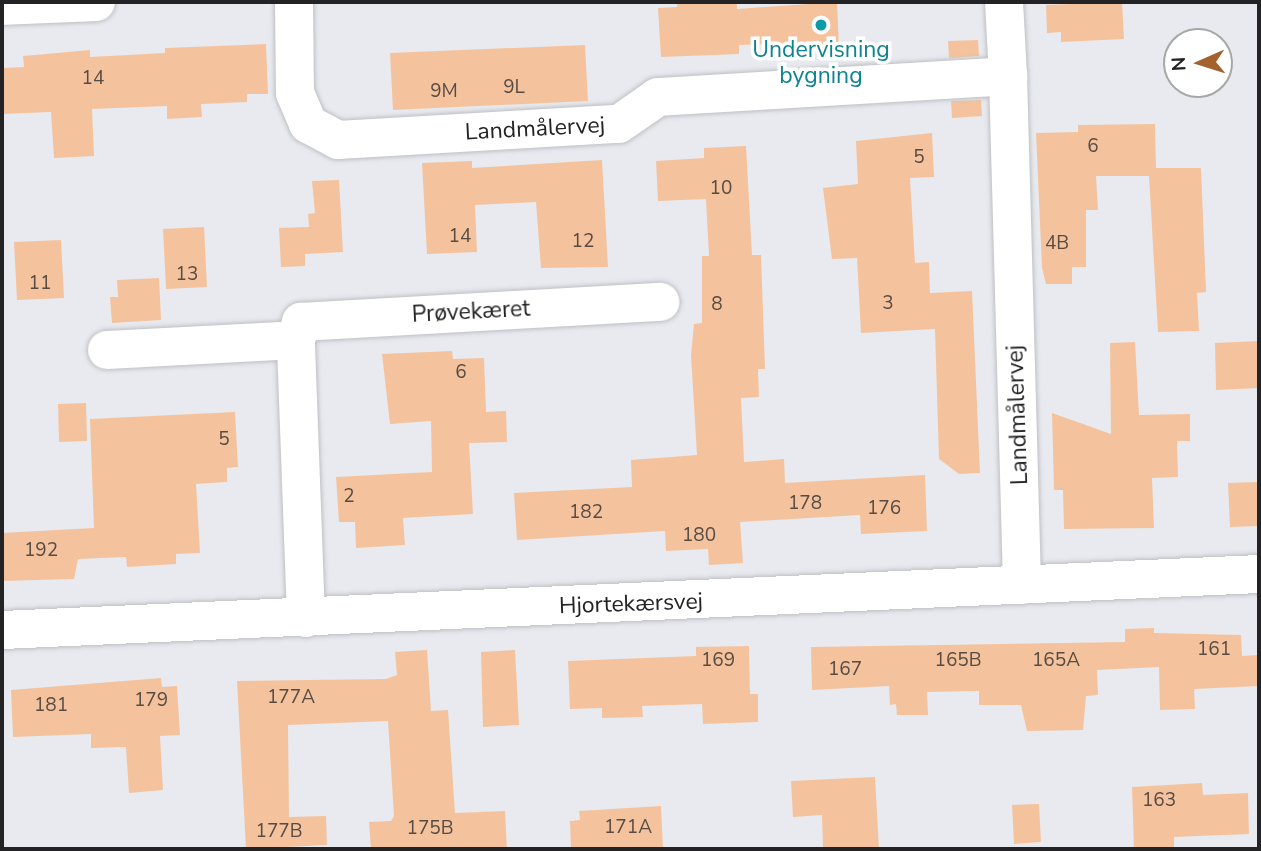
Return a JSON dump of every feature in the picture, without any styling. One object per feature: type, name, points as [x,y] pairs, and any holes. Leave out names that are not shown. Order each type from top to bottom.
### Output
[{"type":"street","points":[[2,6],[96,2]]},
{"type":"street","name":"Landmålervej","points":[[294,2],[295,93],[308,124],[338,140],[619,124],[658,97],[1008,76]]},
{"type":"street","name":"Landmålervej","points":[[1004,2],[1023,585]]},
{"type":"street","name":"Prøvekæret","points":[[296,340],[301,321],[660,302]]},
{"type":"street","points":[[107,350],[296,340],[306,618]]},
{"type":"street","name":"Hjortekærsvej","points":[[2,630],[1259,574]]},
{"type":"building","points":[[677,2],[737,2],[737,9],[837,2],[839,49],[804,50],[804,43],[739,45],[739,54],[661,57],[658,8],[677,7]]},
{"type":"building","points":[[1122,2],[1124,39],[1061,42],[1061,32],[1047,33],[1046,5]]},
{"type":"building","points":[[978,40],[979,56],[949,58],[948,41]]},
{"type":"building","points":[[266,44],[268,94],[247,94],[247,102],[201,104],[202,117],[167,119],[167,106],[92,109],[94,156],[54,158],[51,112],[2,114],[2,68],[24,67],[23,56],[90,50],[90,57],[165,53],[165,48]]},
{"type":"building","points":[[585,45],[588,101],[393,110],[390,53]]},
{"type":"building","points":[[981,100],[982,116],[952,118],[951,101]]},
{"type":"building","points":[[1155,124],[1156,168],[1201,168],[1206,292],[1197,293],[1199,331],[1158,332],[1149,176],[1096,176],[1098,210],[1086,210],[1086,267],[1072,267],[1072,284],[1046,284],[1042,268],[1036,133],[1078,132],[1078,125]]},
{"type":"building","points":[[932,133],[934,177],[910,178],[915,263],[929,262],[930,293],[972,291],[980,473],[959,474],[939,459],[935,329],[861,333],[857,258],[832,259],[823,188],[858,184],[856,141]]},
{"type":"building","points":[[746,146],[752,255],[761,255],[765,369],[758,369],[759,397],[741,398],[744,462],[784,459],[785,483],[925,475],[927,531],[861,534],[860,515],[740,522],[743,563],[709,565],[708,549],[666,551],[665,531],[517,540],[514,493],[632,487],[631,460],[697,455],[691,355],[694,324],[702,323],[702,256],[709,256],[706,199],[658,201],[656,161],[704,158],[704,148]]},
{"type":"building","points":[[602,160],[608,267],[541,268],[536,202],[475,205],[477,252],[427,254],[422,163],[472,161],[472,168]]},
{"type":"building","points":[[339,180],[343,252],[305,254],[305,266],[281,267],[279,228],[309,227],[308,214],[315,213],[312,181]]},
{"type":"building","points":[[204,227],[207,287],[166,289],[163,229]]},
{"type":"building","points":[[61,240],[64,298],[17,300],[14,242]]},
{"type":"building","points":[[159,278],[161,320],[112,323],[110,297],[118,297],[117,280]]},
{"type":"building","points":[[1259,341],[1259,388],[1216,390],[1215,343]]},
{"type":"building","points":[[1135,342],[1139,415],[1190,414],[1190,441],[1177,441],[1178,477],[1152,478],[1154,528],[1064,529],[1063,490],[1054,490],[1052,413],[1111,434],[1110,343]]},
{"type":"building","points":[[452,351],[453,359],[484,358],[486,412],[506,411],[507,442],[469,443],[473,514],[403,518],[405,545],[356,548],[355,522],[339,522],[336,477],[432,472],[431,421],[390,424],[382,354]]},
{"type":"building","points":[[86,403],[87,441],[59,442],[58,404]]},
{"type":"building","points":[[235,412],[238,467],[227,468],[227,482],[196,484],[200,553],[176,554],[176,564],[127,567],[126,557],[78,559],[74,579],[2,581],[2,533],[94,528],[90,419]]},
{"type":"building","points":[[1259,482],[1259,526],[1230,527],[1228,483]]},
{"type":"building","points":[[1154,628],[1154,633],[1241,635],[1242,656],[1259,655],[1259,686],[1194,689],[1195,709],[1160,710],[1159,667],[1097,670],[1098,695],[1086,696],[1083,730],[1027,731],[1021,705],[979,705],[979,691],[927,692],[928,715],[897,715],[896,704],[890,705],[889,686],[812,690],[811,647],[1125,642],[1125,629]]},
{"type":"building","points":[[749,646],[750,694],[758,694],[758,722],[703,724],[702,704],[642,706],[643,717],[602,718],[602,708],[570,709],[568,661],[696,656],[696,647]]},
{"type":"building","points":[[427,650],[431,711],[448,710],[455,813],[505,811],[507,849],[371,849],[369,822],[391,821],[394,816],[388,721],[288,725],[289,817],[326,816],[327,845],[246,849],[237,681],[386,679],[397,675],[395,652]]},
{"type":"building","points":[[515,650],[519,725],[483,727],[481,652]]},
{"type":"building","points":[[161,678],[162,687],[177,686],[180,735],[160,736],[163,790],[129,793],[126,747],[91,748],[91,734],[13,737],[11,690]]},
{"type":"building","points":[[875,777],[879,849],[823,849],[822,815],[793,817],[791,781]]},
{"type":"building","points":[[1202,783],[1203,795],[1248,793],[1249,834],[1174,837],[1174,849],[1134,849],[1132,787]]},
{"type":"building","points":[[1039,804],[1041,842],[1014,844],[1012,805]]},
{"type":"building","points":[[661,806],[663,849],[571,849],[570,821],[580,820],[579,811]]},
{"type":"place","name":"Undervisning bygning","points":[[821,25]]}]
